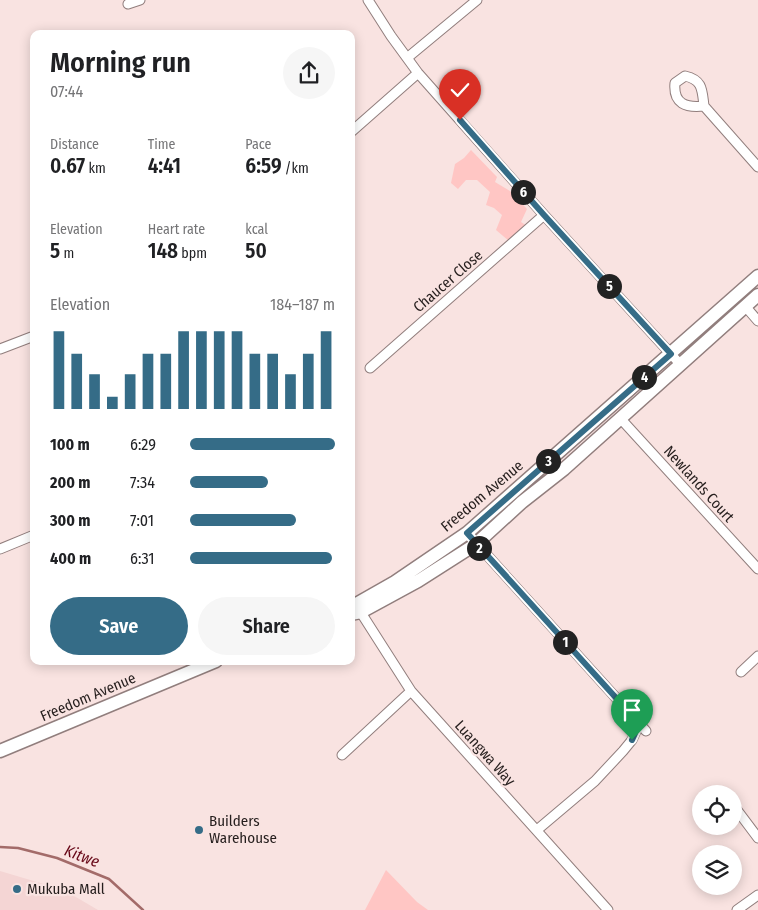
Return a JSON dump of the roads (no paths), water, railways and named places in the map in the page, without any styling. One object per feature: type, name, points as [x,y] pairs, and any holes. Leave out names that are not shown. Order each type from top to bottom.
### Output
[{"type":"main road","name":"Freedom Avenue","points":[[355,608],[467,533],[758,276]]},
{"type":"main road","name":"Freedom Avenue","points":[[355,609],[418,581],[476,544],[522,502],[564,469],[758,295]]},
{"type":"main road","name":"Freedom Avenue","points":[[0,751],[206,665]]},
{"type":"street","points":[[128,4],[140,0]]},
{"type":"street","points":[[368,0],[418,73],[680,364]]},
{"type":"street","points":[[407,58],[477,0]]},
{"type":"street","points":[[355,128],[418,73]]},
{"type":"street","points":[[704,106],[758,167]]},
{"type":"street","name":"Chaucer Close","points":[[370,368],[544,215]]},
{"type":"street","points":[[745,306],[758,321]]},
{"type":"street","points":[[0,349],[30,338]]},
{"type":"street","name":"Newlands Court","points":[[620,418],[758,569]]},
{"type":"street","points":[[467,533],[646,731]]},
{"type":"street","points":[[0,549],[30,537]]},
{"type":"street","name":"Luangwa Way","points":[[355,610],[411,691],[608,910]]},
{"type":"street","points":[[741,672],[758,656]]},
{"type":"street","points":[[342,755],[411,691]]},
{"type":"street","points":[[537,830],[595,781],[623,751],[632,740],[636,731],[636,720]]},
{"type":"street","points":[[742,817],[758,838]]},
{"type":"street","points":[[737,910],[758,895]]},
{"type":"waterway","name":"Kitwe","points":[[0,847],[18,848],[57,858],[109,879],[143,910]]},
{"type":"place","name":"Builders Warehouse","points":[[199,830]]},
{"type":"place","name":"Mukuba Mall","points":[[17,889]]}]
